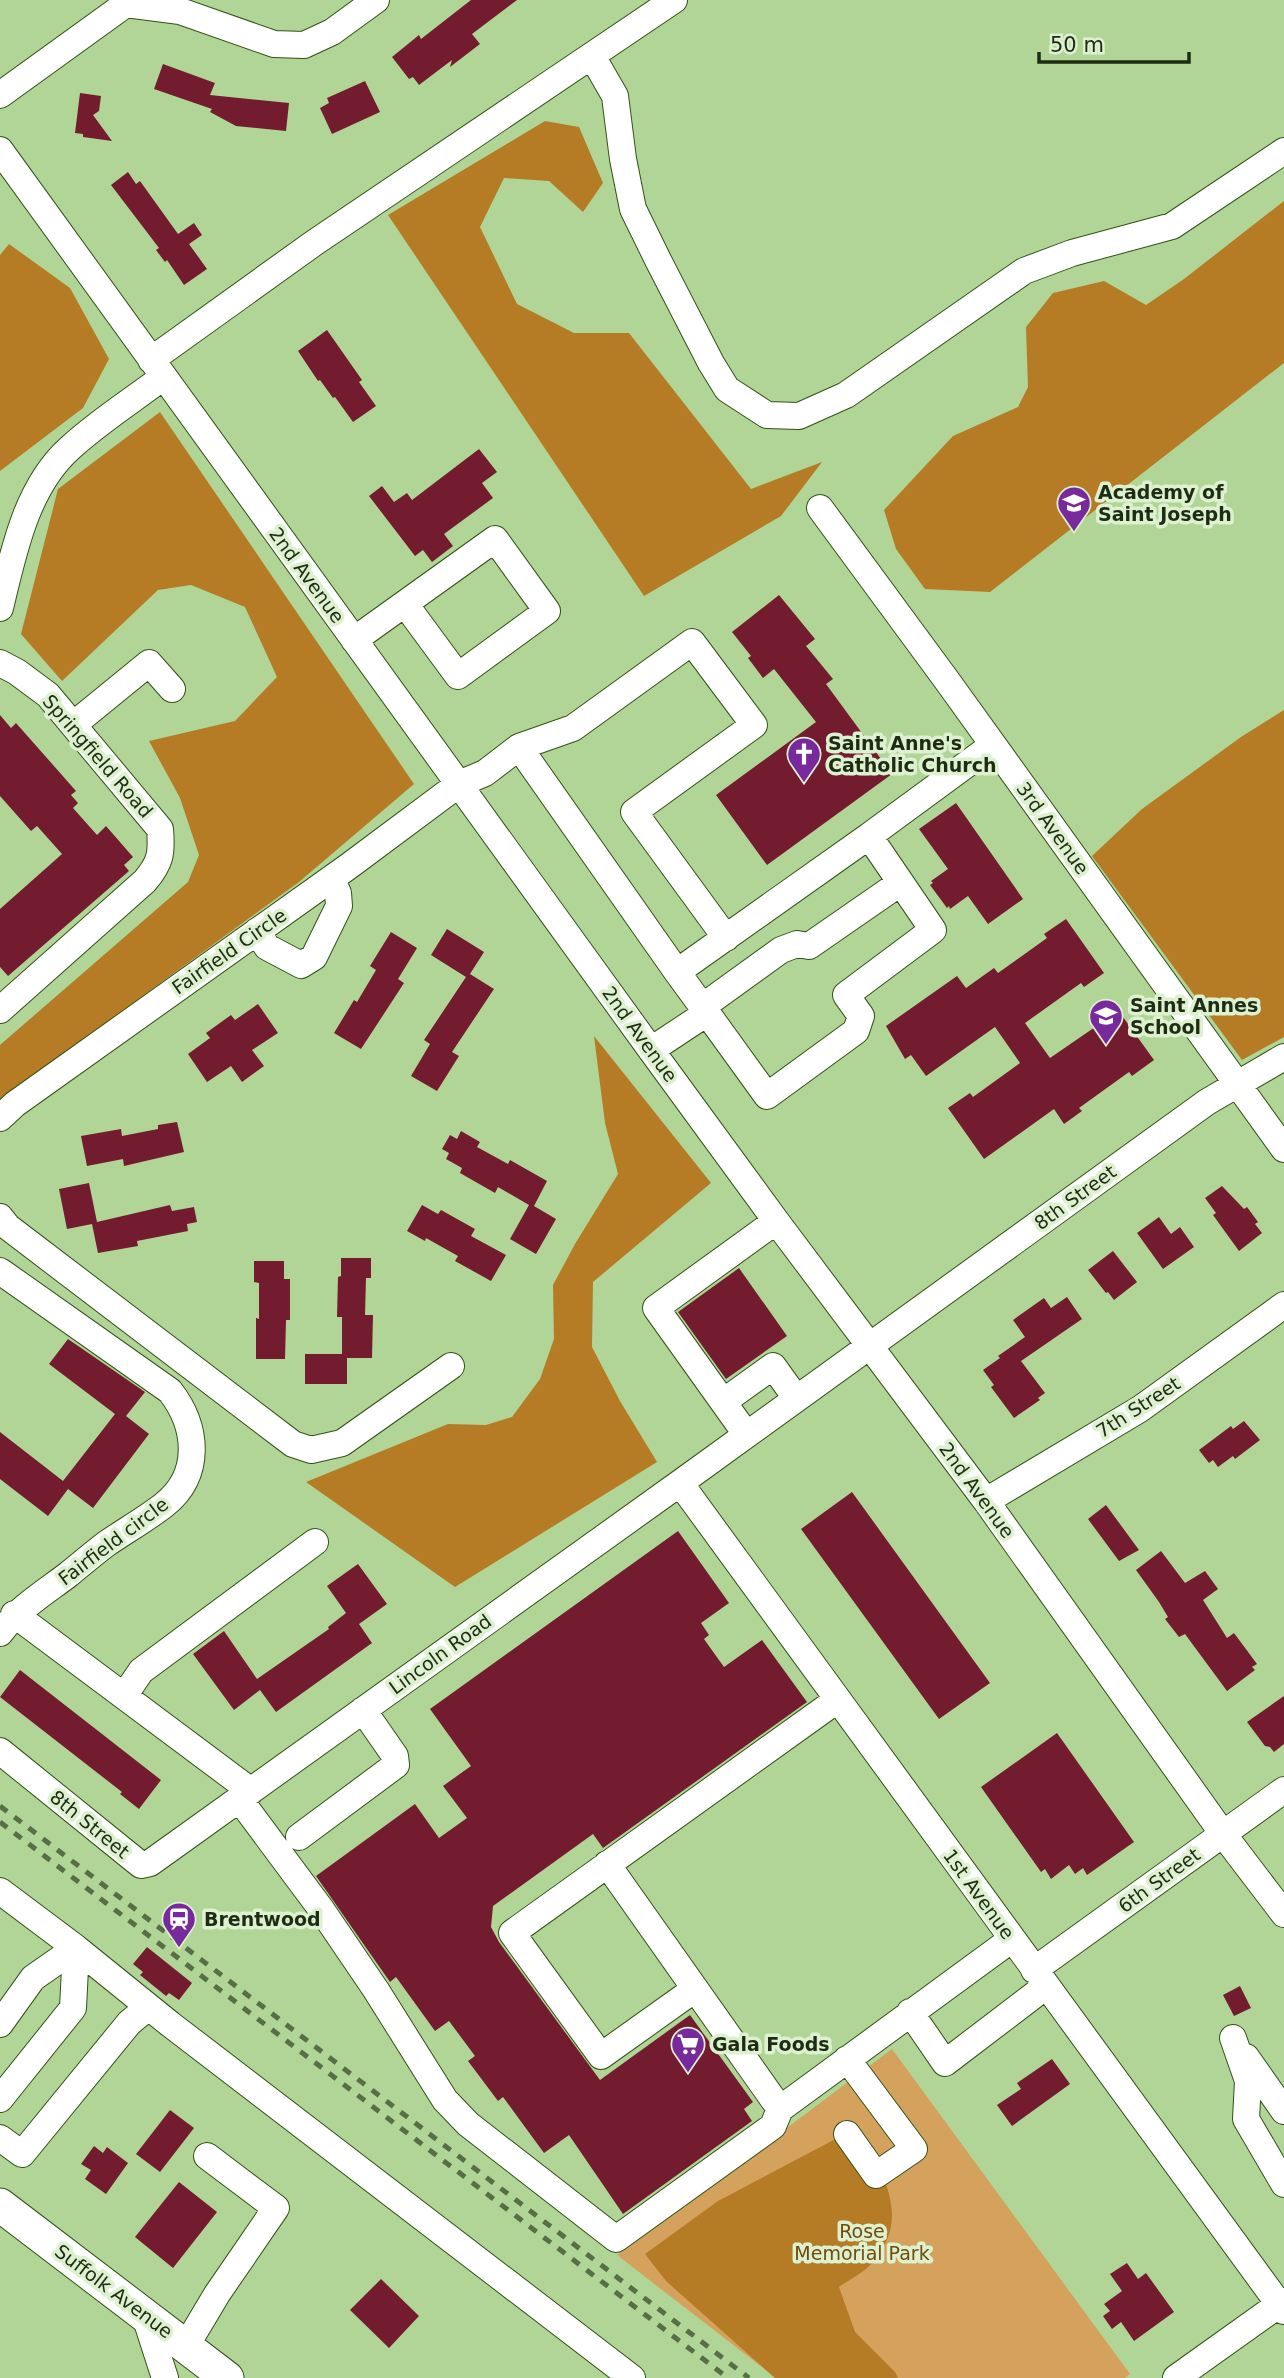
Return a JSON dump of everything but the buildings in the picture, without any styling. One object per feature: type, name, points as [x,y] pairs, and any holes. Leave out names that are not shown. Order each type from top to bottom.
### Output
[{"type":"main road","name":"Suffolk Avenue","points":[[0,2205],[227,2378]]},
{"type":"street","points":[[0,95],[127,2],[180,11],[274,44],[304,45],[332,32],[376,0]]},
{"type":"street","points":[[0,608],[8,543],[54,465],[157,368],[314,243],[674,0]]},
{"type":"street","points":[[592,56],[615,96],[633,209],[711,363],[727,388],[767,415],[799,416],[846,395],[1024,271],[1072,253],[1172,226],[1284,151]]},
{"type":"street","name":"2nd Avenue","points":[[0,150],[458,785],[776,1221],[986,1501],[1223,1834],[1284,1914]]},
{"type":"street","name":"3rd Avenue","points":[[820,508],[1284,1149]]},
{"type":"street","points":[[354,640],[495,539],[547,611],[458,676],[405,604]]},
{"type":"street","name":"Fairfield Circle","points":[[0,1118],[15,1104],[458,785],[485,773],[519,747],[573,728],[692,642],[754,725],[634,812],[726,938]]},
{"type":"street","name":"Springfield Road","points":[[0,663],[18,671],[48,695],[160,829],[162,850],[157,867],[145,881],[0,1010]]},
{"type":"street","points":[[73,725],[149,663],[172,690]]},
{"type":"street","points":[[677,972],[993,745]]},
{"type":"street","points":[[519,747],[767,1096],[856,1031],[861,1016],[846,995],[933,930],[869,836]]},
{"type":"street","points":[[257,931],[267,947],[301,965],[314,957],[340,906],[338,893],[331,879]]},
{"type":"street","points":[[651,1050],[781,950],[797,944],[809,946],[900,883]]},
{"type":"street","name":"8th Street","points":[[870,1346],[1207,1102],[1284,1057]]},
{"type":"street","points":[[0,1217],[8,1227],[293,1444],[311,1450],[342,1443],[451,1366]]},
{"type":"street","points":[[746,1434],[656,1308],[776,1221]]},
{"type":"street","name":"Fairfield circle","points":[[0,1271],[170,1391],[187,1418],[192,1451],[186,1478],[164,1505],[103,1547],[7,1623]]},
{"type":"street","name":"7th Street","points":[[986,1501],[1140,1409],[1284,1305]]},
{"type":"street","name":"Lincoln Road","points":[[245,1796],[870,1346]]},
{"type":"street","points":[[723,1402],[773,1366],[796,1398]]},
{"type":"street","name":"1st Avenue","points":[[680,1483],[1282,2306]]},
{"type":"street","points":[[124,1696],[141,1671],[315,1542]]},
{"type":"street","points":[[7,1623],[124,1696],[245,1796],[356,1959],[445,2100],[468,2124],[617,2239],[773,2126],[780,2109],[1012,1939]]},
{"type":"street","points":[[695,1989],[601,2056],[512,1933],[837,1700]]},
{"type":"street","points":[[299,1837],[396,1765],[395,1756],[363,1710]]},
{"type":"street","name":"8th Street","points":[[0,1751],[141,1865],[150,1863],[245,1796]]},
{"type":"street","name":"6th Street","points":[[910,2012],[945,2063],[1040,1978],[1223,1834],[1284,1790]]},
{"type":"street","points":[[607,1864],[780,2109]]},
{"type":"street","points":[[0,1891],[632,2378]]},
{"type":"street","points":[[0,2024],[33,1978],[76,1948]]},
{"type":"street","points":[[0,2099],[73,2008],[76,1948]]},
{"type":"street","points":[[0,2138],[22,2154],[129,2024],[148,2007]]},
{"type":"street","points":[[1233,2038],[1284,2078]]},
{"type":"street","points":[[1233,2038],[1284,2111]]},
{"type":"street","points":[[1233,2038],[1248,2081],[1246,2119],[1284,2184]]},
{"type":"street","points":[[847,2059],[914,2149],[876,2175],[847,2134]]},
{"type":"street","points":[[186,2346],[217,2294],[276,2208],[206,2156]]},
{"type":"street","points":[[1176,2378],[1282,2306]]},
{"type":"street","points":[[144,2314],[165,2378]]},
{"type":"green space","points":[[545,121],[579,127],[603,183],[583,212],[549,181],[504,178],[480,227],[517,304],[574,333],[629,333],[751,489],[822,462],[781,516],[644,596],[388,215]]},
{"type":"green space","points":[[1284,201],[1284,363],[990,592],[925,589],[896,549],[884,510],[953,436],[1018,407],[1028,387],[1026,327],[1053,293],[1104,281],[1146,305],[1184,279]]},
{"type":"green space","points":[[9,244],[70,288],[109,359],[83,408],[0,471],[0,255]]},
{"type":"green space","points":[[160,412],[414,784],[299,882],[0,1100],[0,1045],[188,882],[199,855],[180,798],[149,741],[235,721],[277,677],[245,607],[191,585],[158,590],[62,681],[21,634],[58,489]]},
{"type":"green space","points":[[1284,710],[1284,1037],[1242,1060],[1092,856],[1142,809],[1241,737]]},
{"type":"green space","points":[[594,1036],[711,1183],[593,1282],[592,1347],[620,1401],[657,1462],[455,1587],[306,1482],[448,1424],[486,1425],[512,1417],[540,1379],[554,1339],[553,1285],[618,1174],[605,1123]]},
{"type":"green space","name":"Rose Memorial Park","points":[[892,2049],[1130,2374],[1125,2378],[776,2378],[617,2255]]},
{"type":"green space","points":[[843,2135],[869,2145],[888,2189],[892,2218],[890,2232],[874,2261],[839,2287],[855,2332],[898,2378],[775,2378],[666,2281],[645,2254],[718,2201]]},
{"type":"railway","points":[[0,1806],[749,2378]]},
{"type":"railway","points":[[0,1822],[728,2378]]},
{"type":"place","name":"Academy of Saint Joseph","points":[[1074,533]]},
{"type":"place","name":"Saint Anne's Catholic Church","points":[[804,784]]},
{"type":"place","name":"Saint Annes School","points":[[1106,1046]]},
{"type":"place","name":"Brentwood","points":[[179,1949]]},
{"type":"place","name":"Gala Foods","points":[[688,2074]]}]
